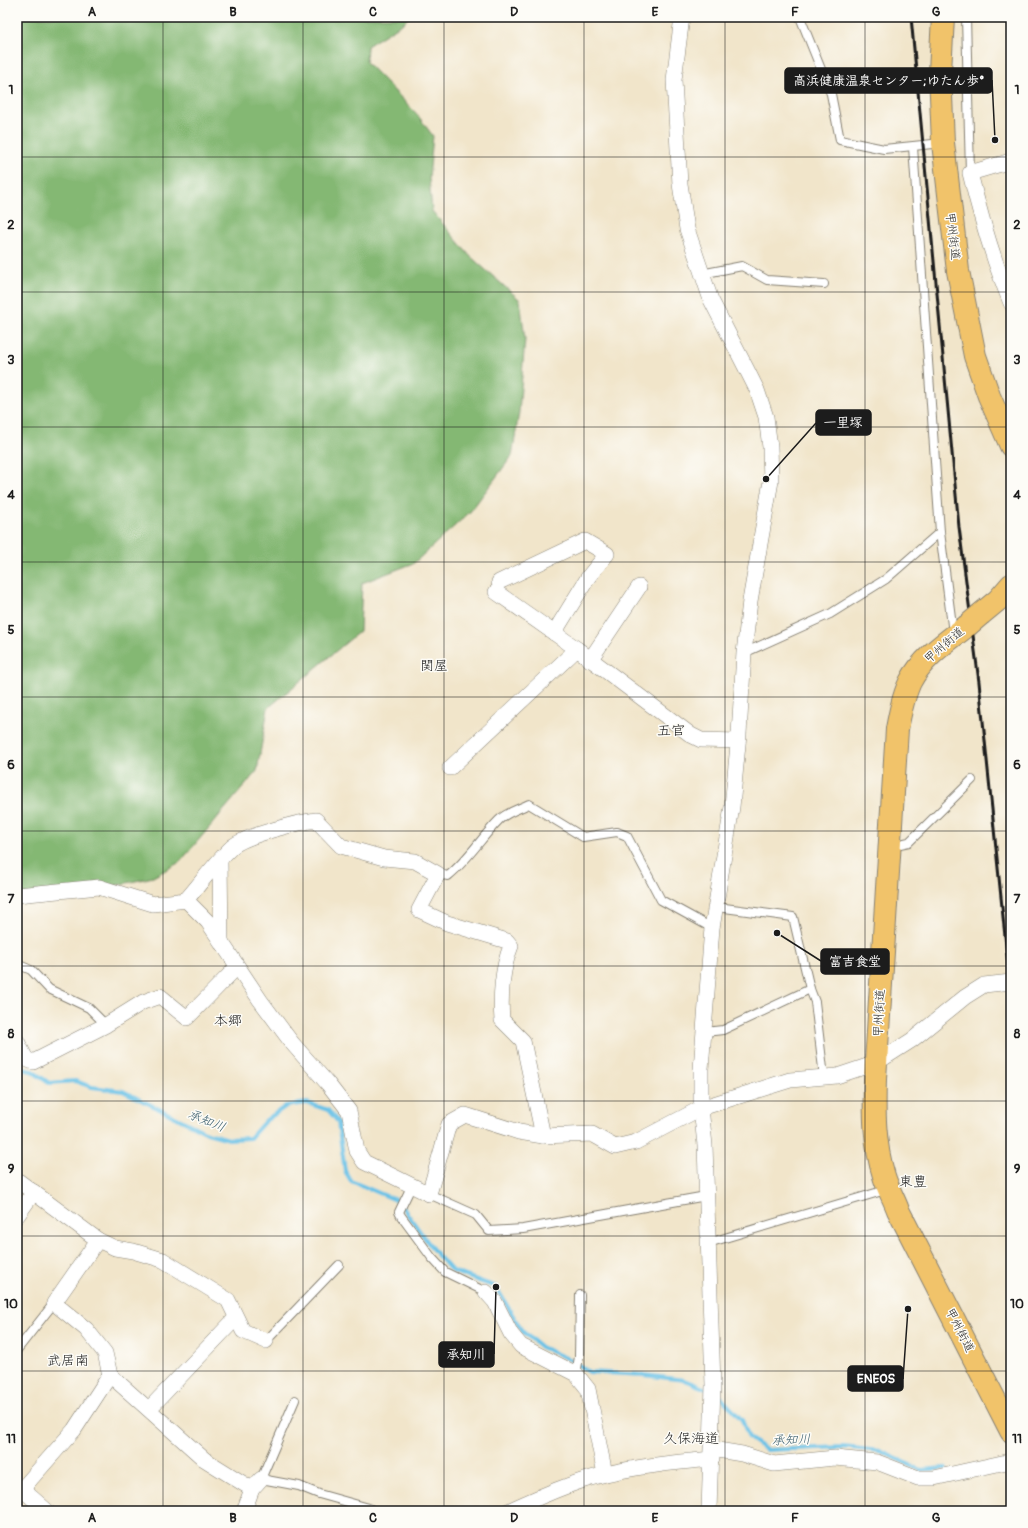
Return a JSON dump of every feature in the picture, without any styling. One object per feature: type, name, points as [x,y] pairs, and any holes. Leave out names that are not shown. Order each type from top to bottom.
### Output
[{"type":"highway","name":"甲州街道","points":[[943,17],[940,72],[943,143],[958,271],[975,356],[989,396],[1011,446]]},
{"type":"highway","name":"甲州街道","points":[[1011,585],[998,600],[921,666],[910,682],[903,702],[897,729],[874,1078],[876,1139],[882,1171],[889,1189],[1011,1431]]},
{"type":"street","points":[[682,17],[674,80],[680,184],[687,229],[711,300],[757,390],[766,417],[770,447],[771,481],[750,601],[744,653],[732,807],[717,907],[712,928],[701,1069],[701,1108],[705,1145],[713,1391],[709,1511]]},
{"type":"street","points":[[1011,161],[970,173],[990,250],[1011,303]]},
{"type":"street","points":[[554,633],[589,576],[607,554],[585,541],[497,587],[554,633],[691,736],[702,740],[738,741]]},
{"type":"street","points":[[590,660],[639,587]]},
{"type":"street","points":[[450,768],[577,650]]},
{"type":"street","points":[[17,895],[99,887],[154,904],[186,900],[233,846],[301,822],[316,820],[341,846],[384,858],[415,861],[438,874],[419,910],[447,922],[506,941],[511,946],[506,958],[501,1008],[502,1020],[523,1041],[542,1136]]},
{"type":"street","points":[[220,862],[221,943]]},
{"type":"street","points":[[186,900],[208,922],[237,967],[292,1043],[328,1084],[349,1111],[357,1152],[364,1162],[411,1187],[428,1194],[449,1124],[465,1115],[519,1132],[542,1136],[592,1134],[615,1147],[636,1142],[701,1108],[790,1080],[838,1076],[876,1063],[912,1040],[965,997],[984,986],[1011,982]]},
{"type":"street","points":[[17,1041],[26,1059],[32,1062],[106,1026],[143,1002],[160,996],[187,1018],[237,967]]},
{"type":"street","points":[[17,1180],[98,1240],[115,1248],[133,1251],[163,1260],[228,1300],[244,1331],[266,1341]]},
{"type":"street","points":[[17,1216],[34,1192]]},
{"type":"street","points":[[98,1240],[54,1302],[86,1329],[105,1353],[110,1374],[204,1459],[257,1484],[244,1511]]},
{"type":"street","points":[[486,1292],[495,1302],[511,1334],[521,1346],[577,1371],[588,1389],[604,1474]]},
{"type":"street","points":[[149,1409],[236,1318]]},
{"type":"street","points":[[48,1511],[19,1488],[74,1430],[110,1374]]},
{"type":"street","points":[[508,1511],[538,1497],[604,1474],[712,1454],[742,1454],[774,1464],[835,1458],[877,1462],[918,1478],[934,1478],[1011,1461]]},
{"type":"lane","points":[[800,17],[831,94],[840,140],[884,149],[943,143]]},
{"type":"lane","points":[[966,17],[970,173]]},
{"type":"lane","points":[[913,147],[940,532],[967,625]]},
{"type":"lane","points":[[701,274],[742,266],[767,280],[824,284]]},
{"type":"lane","points":[[744,653],[830,614],[886,579],[940,532]]},
{"type":"lane","points":[[889,846],[909,842],[972,780]]},
{"type":"lane","points":[[438,874],[448,876],[459,868],[500,820],[513,811],[529,804],[583,837],[616,832],[627,836],[661,900],[712,928]]},
{"type":"lane","points":[[717,907],[793,917],[810,989],[815,1002],[824,1077]]},
{"type":"lane","points":[[17,964],[31,970],[49,989],[89,1008],[106,1026]]},
{"type":"lane","points":[[705,1032],[723,1030],[810,989]]},
{"type":"lane","points":[[411,1187],[399,1212],[401,1216],[432,1258],[445,1272],[486,1292]]},
{"type":"lane","points":[[708,1243],[889,1189]]},
{"type":"lane","points":[[428,1194],[476,1215],[489,1232],[523,1229],[706,1196]]},
{"type":"lane","points":[[266,1341],[339,1265]]},
{"type":"lane","points":[[577,1371],[579,1357],[580,1295]]},
{"type":"lane","points":[[17,1350],[54,1302]]},
{"type":"lane","points":[[295,1400],[257,1484],[299,1486],[319,1494],[369,1508],[373,1511]]},
{"type":"green space","points":[[17,17],[409,17],[402,24],[367,46],[366,62],[416,113],[433,136],[429,178],[432,211],[470,256],[520,300],[525,339],[519,412],[512,456],[470,512],[414,563],[362,583],[360,631],[268,708],[257,771],[180,862],[153,877],[52,900],[17,893]]},
{"type":"waterway","name":"承知川","points":[[17,1068],[32,1071],[49,1083],[75,1081],[92,1087],[123,1091],[207,1133],[229,1139],[250,1138],[265,1121],[286,1106],[307,1103],[328,1110],[338,1122],[345,1171],[351,1181],[398,1201],[434,1251],[452,1271],[496,1287],[522,1331],[541,1347],[571,1360],[589,1372],[644,1375],[684,1380],[709,1390]]},
{"type":"waterway","name":"承知川","points":[[717,1393],[742,1420],[749,1438],[766,1450],[843,1447],[880,1451],[921,1470],[946,1468]]},
{"type":"railway","points":[[911,17],[959,527],[979,682],[1011,995]]},
{"type":"place","name":"高浜健康温泉センター;ゆたん歩°","points":[[995,140]]},
{"type":"place","name":"一里塚","points":[[766,479]]},
{"type":"place","name":"富吉食堂","points":[[777,933]]},
{"type":"place","name":"承知川","points":[[496,1287]]},
{"type":"place","name":"ENEOS","points":[[908,1309]]},
{"type":"district","name":"関屋","points":[[434,665]]},
{"type":"district","name":"五官","points":[[671,730]]},
{"type":"district","name":"本郷","points":[[228,1020]]},
{"type":"district","name":"東豊","points":[[913,1181]]},
{"type":"district","name":"武居南","points":[[68,1360]]},
{"type":"district","name":"久保海道","points":[[691,1438]]}]
